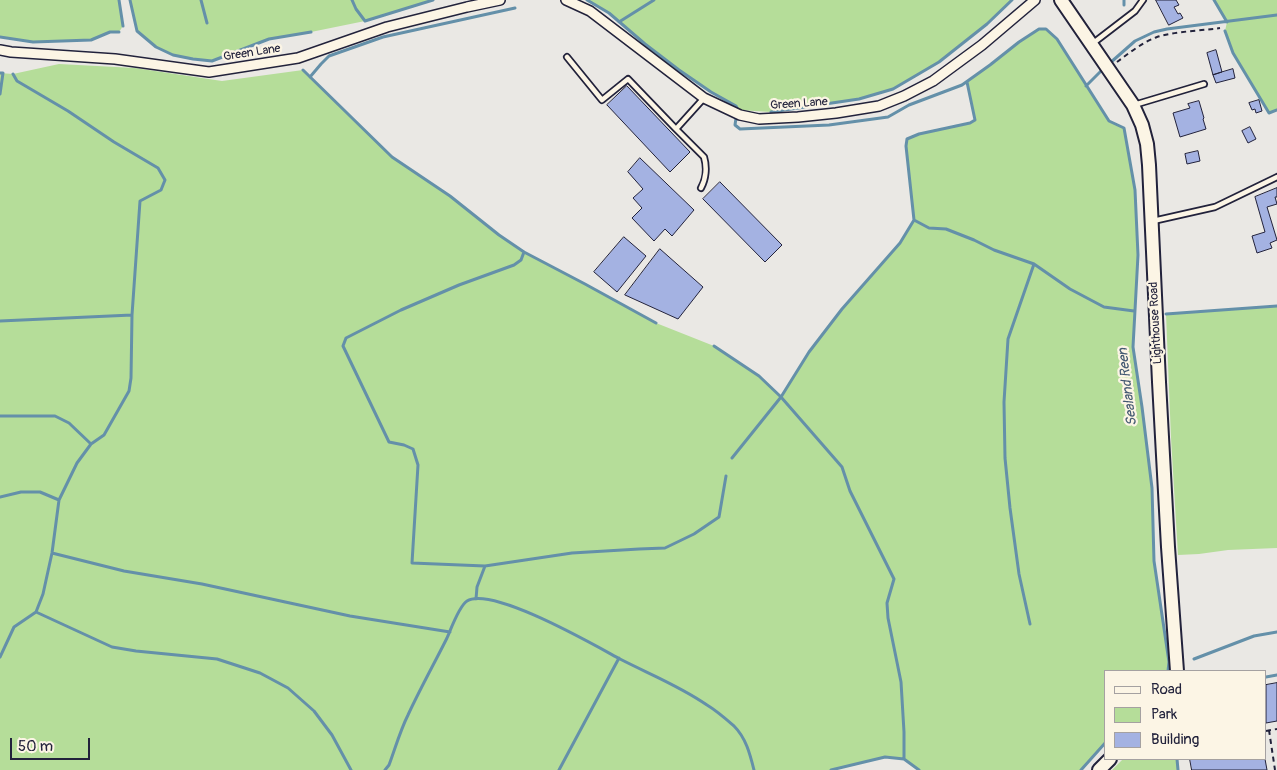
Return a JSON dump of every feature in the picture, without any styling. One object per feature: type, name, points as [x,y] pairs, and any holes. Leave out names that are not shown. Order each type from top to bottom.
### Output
[{"type":"main road","name":"Lighthouse Road","points":[[1061,0],[1133,106],[1142,125],[1147,144],[1167,537],[1177,670]]},
{"type":"main road","points":[[1099,770],[1109,760]]},
{"type":"street","name":"Green Lane","points":[[0,50],[115,59],[209,72],[298,58],[387,28],[500,0]]},
{"type":"street","name":"Green Lane","points":[[566,0],[590,11],[704,98],[740,115],[760,119],[836,114],[878,106],[904,96],[933,81],[982,45],[1035,0]]},
{"type":"lane","points":[[1091,45],[1135,11],[1144,0]]},
{"type":"lane","points":[[567,57],[602,100],[628,79],[704,157],[705,175],[701,188]]},
{"type":"lane","points":[[1133,106],[1204,84]]},
{"type":"lane","points":[[676,129],[704,98]]},
{"type":"lane","points":[[1152,221],[1214,206],[1277,177]]},
{"type":"path","points":[[1107,69],[1134,49],[1157,37],[1220,28]]},
{"type":"path","points":[[1275,770],[1267,731],[1277,729]]},
{"type":"green space","points":[[0,0],[119,0],[123,26],[119,32],[110,32],[91,40],[33,42],[0,37]]},
{"type":"green space","points":[[130,0],[433,0],[365,21],[269,39],[212,61],[173,55],[156,47],[137,31]]},
{"type":"green space","points":[[587,0],[1012,0],[987,24],[939,62],[893,89],[859,99],[771,112],[738,110],[736,106],[711,92],[679,70],[609,13]]},
{"type":"green space","points":[[1214,0],[1277,0],[1277,110],[1269,113],[1233,53],[1225,31],[1227,22]]},
{"type":"green space","points":[[1039,29],[1046,29],[1057,39],[1109,121],[1124,128],[1135,190],[1138,255],[1133,347],[1152,488],[1154,561],[1169,662],[1168,670],[1104,670],[1104,744],[1081,770],[919,770],[904,759],[885,757],[831,770],[0,770],[0,73],[13,74],[59,64],[135,68],[222,81],[303,70],[392,157],[450,196],[499,235],[524,252],[656,323],[714,346],[759,376],[781,396],[809,352],[842,309],[900,243],[914,220],[906,146],[907,139],[919,134],[970,124],[975,120],[967,82]]},
{"type":"green space","points":[[1277,306],[1277,548],[1178,555],[1166,314]]},
{"type":"green space","points":[[1122,760],[1177,760],[1178,770],[1112,770]]},
{"type":"building","points":[[1156,0],[1176,0],[1179,5],[1174,7],[1183,18],[1169,25]]},
{"type":"building","points":[[1216,50],[1222,72],[1213,75],[1207,53]]},
{"type":"building","points":[[1233,69],[1235,78],[1216,83],[1213,75]]},
{"type":"building","points":[[627,86],[690,152],[670,172],[607,105]]},
{"type":"building","points":[[1259,100],[1262,111],[1256,113],[1255,109],[1252,110],[1249,103]]},
{"type":"building","points":[[1199,101],[1206,129],[1180,137],[1173,113],[1190,108],[1188,104]]},
{"type":"building","points":[[1250,127],[1256,139],[1248,143],[1242,131]]},
{"type":"building","points":[[1198,151],[1200,161],[1187,164],[1185,154]]},
{"type":"building","points":[[640,158],[694,210],[672,236],[665,229],[654,241],[632,218],[642,208],[633,198],[643,189],[628,172]]},
{"type":"building","points":[[720,182],[782,245],[765,262],[703,199]]},
{"type":"building","points":[[1277,188],[1277,197],[1275,197],[1277,204],[1267,207],[1277,240],[1270,243],[1272,248],[1257,253],[1252,236],[1265,232],[1255,197]]},
{"type":"building","points":[[624,237],[646,256],[617,292],[594,272]]},
{"type":"building","points":[[660,249],[703,287],[678,319],[625,295]]},
{"type":"building","points":[[1277,683],[1277,721],[1267,723],[1267,685]]},
{"type":"building","points":[[1190,760],[1265,760],[1267,770],[1192,770]]},
{"type":"waterway","points":[[119,0],[123,26]]},
{"type":"waterway","points":[[130,0],[137,31],[156,47],[173,55],[193,59],[212,61],[269,39],[311,32]]},
{"type":"waterway","points":[[201,0],[207,23]]},
{"type":"waterway","points":[[352,0],[365,21],[433,0]]},
{"type":"waterway","points":[[587,0],[609,13],[679,70],[711,92],[736,106],[738,110]]},
{"type":"waterway","points":[[619,22],[654,0]]},
{"type":"waterway","points":[[771,112],[859,99],[893,89],[939,62],[987,24],[1012,0]]},
{"type":"waterway","points":[[1124,0],[1124,5]]},
{"type":"waterway","points":[[1214,0],[1227,22]]},
{"type":"waterway","points":[[310,77],[329,56],[383,37],[515,8]]},
{"type":"waterway","points":[[1110,63],[1135,41],[1154,32],[1277,15]]},
{"type":"waterway","name":"Sealand Reen","points":[[736,118],[735,125],[740,129],[829,125],[888,117],[909,105],[962,85],[1039,29],[1046,29],[1057,39],[1109,121],[1124,128],[1135,190],[1138,255],[1133,347],[1152,488],[1154,561],[1169,662],[1168,670]]},
{"type":"waterway","points":[[1225,31],[1233,53],[1269,113],[1277,110]]},
{"type":"waterway","points":[[0,37],[33,42],[91,40],[110,32],[119,32]]},
{"type":"waterway","points":[[303,70],[392,157],[450,196],[499,235],[524,252],[656,323]]},
{"type":"waterway","points":[[1086,86],[1102,70]]},
{"type":"waterway","points":[[0,73],[3,73],[0,94]]},
{"type":"waterway","points":[[0,657],[14,627],[36,612],[43,594],[52,553],[59,500],[77,463],[91,444],[104,435],[129,391],[140,201],[161,190],[165,180],[158,168],[17,81],[13,74]]},
{"type":"waterway","points":[[732,458],[781,397],[809,352],[842,309],[900,243],[914,220],[906,146],[907,139],[919,134],[970,123],[975,120],[967,82]]},
{"type":"waterway","points":[[914,220],[929,228],[946,229],[994,250],[1034,264],[1070,289],[1104,307],[1134,311]]},
{"type":"waterway","points":[[524,252],[521,260],[514,265],[459,285],[401,310],[346,338],[343,346],[389,442],[413,449],[418,465],[412,563],[485,566],[572,553],[665,548],[694,534],[719,517],[726,476]]},
{"type":"waterway","points":[[1030,624],[1019,574],[1010,508],[1005,458],[1004,402],[1008,339],[1034,264]]},
{"type":"waterway","points":[[1166,314],[1277,306]]},
{"type":"waterway","points":[[0,321],[132,315]]},
{"type":"waterway","points":[[714,346],[759,376],[781,397],[842,467],[850,491],[894,579],[887,603],[888,618],[901,682],[904,759]]},
{"type":"waterway","points":[[0,416],[55,416],[69,423],[91,444]]},
{"type":"waterway","points":[[0,497],[21,492],[40,492],[59,500]]},
{"type":"waterway","points":[[52,553],[124,571],[202,584],[350,616],[450,632]]},
{"type":"waterway","points":[[476,599],[477,587],[485,566]]},
{"type":"waterway","points":[[385,770],[389,765],[405,721],[458,613],[467,601],[480,599],[498,602],[543,619],[697,698],[718,712],[742,736],[754,770]]},
{"type":"waterway","points":[[36,612],[112,647],[217,659],[260,673],[288,688],[314,711],[332,735],[351,770]]},
{"type":"waterway","points":[[1194,659],[1254,636],[1277,632]]},
{"type":"waterway","points":[[559,770],[619,658]]},
{"type":"waterway","points":[[1267,677],[1277,675]]},
{"type":"waterway","name":"Sealand Reen","points":[[1081,770],[1104,744]]},
{"type":"waterway","name":"Sealand Reen","points":[[831,770],[885,757],[904,759],[919,770]]},
{"type":"waterway","points":[[1177,760],[1178,770]]}]
